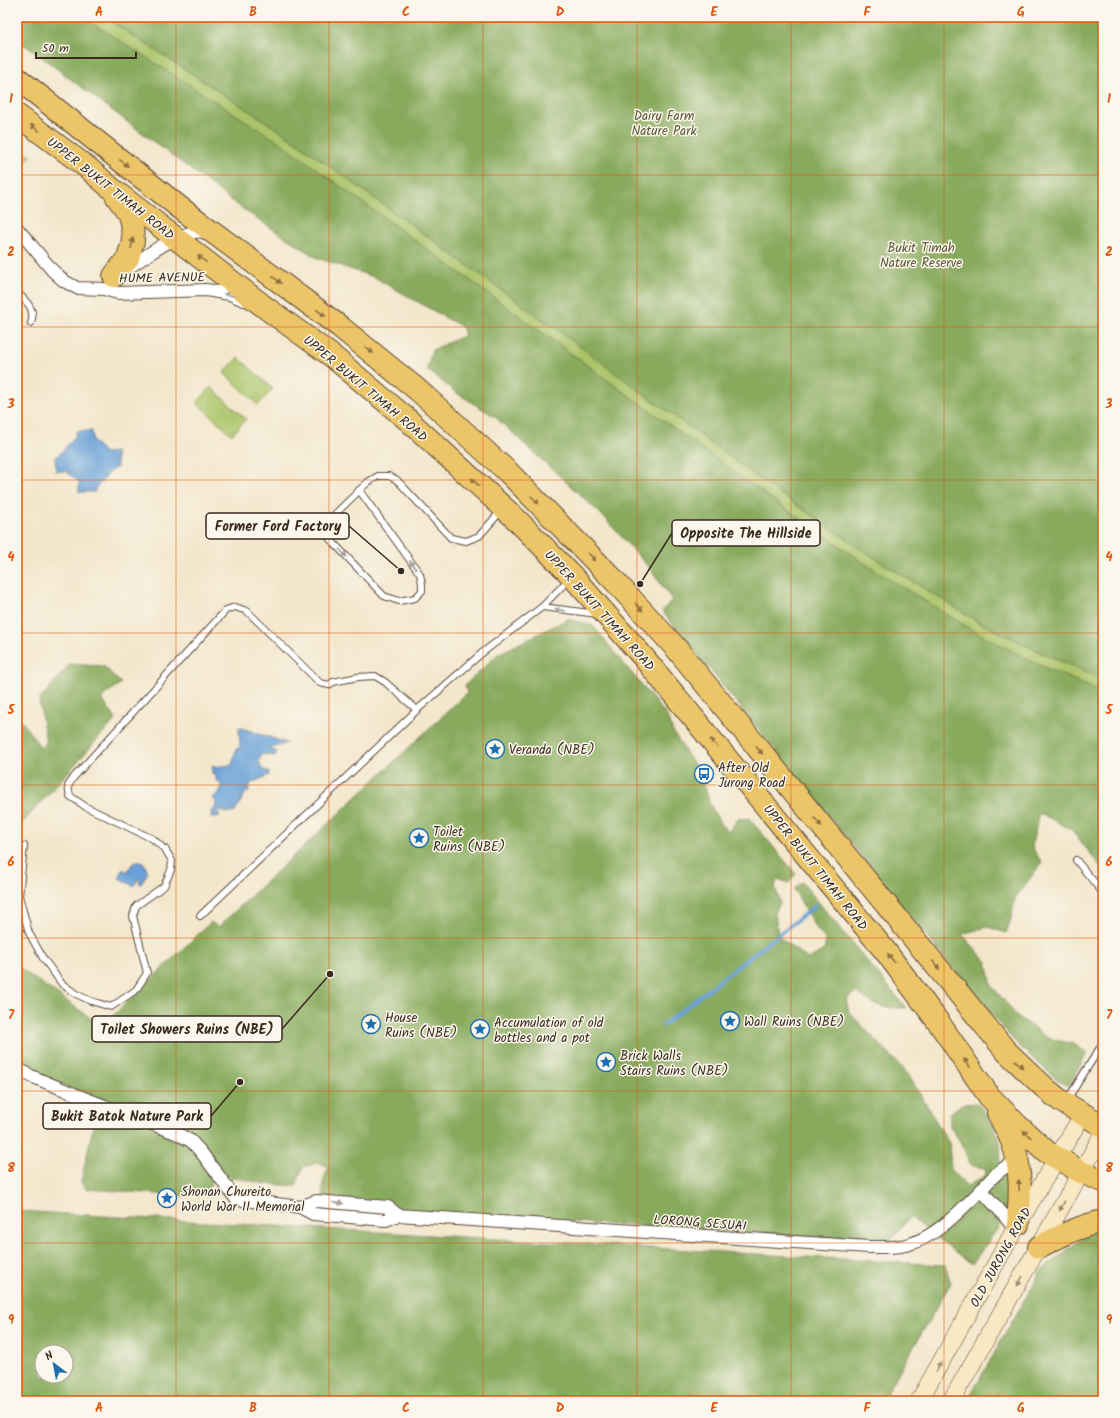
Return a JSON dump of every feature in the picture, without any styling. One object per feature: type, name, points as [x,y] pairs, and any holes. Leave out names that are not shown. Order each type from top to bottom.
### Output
[{"type":"highway","name":"UPPER BUKIT TIMAH ROAD","points":[[17,78],[212,232],[339,326],[419,392],[508,472],[612,578],[676,648],[1006,1051],[1046,1089],[1074,1109],[1103,1126]]},
{"type":"highway","name":"UPPER BUKIT TIMAH ROAD","points":[[17,115],[88,168],[112,189],[266,308],[332,356],[408,420],[510,514],[572,576],[644,658],[784,827],[886,952],[939,1023],[989,1096],[1017,1125],[1047,1152],[1082,1172],[1103,1181]]},
{"type":"highway","points":[[82,130],[96,156],[95,160],[88,168]]},
{"type":"highway","points":[[109,283],[128,258],[133,241],[132,226],[128,212],[112,189]]},
{"type":"highway","points":[[339,326],[330,334],[331,342],[354,375]]},
{"type":"highway","points":[[508,472],[499,478],[499,482],[510,514]]},
{"type":"highway","points":[[784,827],[790,821],[797,805],[793,792]]},
{"type":"highway","points":[[989,1096],[1013,1143],[1017,1164],[1020,1200],[1016,1227]]},
{"type":"highway","points":[[1039,1247],[1075,1229],[1103,1221]]},
{"type":"main road","name":"OLD JURONG ROAD","points":[[919,1401],[1016,1227],[1057,1158],[1074,1109]]},
{"type":"main road","points":[[951,1401],[1103,1134]]},
{"type":"street","name":"HUME AVENUE","points":[[17,228],[52,270],[64,281],[77,288],[109,283],[161,247],[176,239],[196,232],[212,232]]},
{"type":"street","name":"HUME AVENUE","points":[[109,283],[118,293],[206,290],[230,294],[266,308]]},
{"type":"street","name":"LORONG SESUAI","points":[[17,1068],[31,1076],[178,1134],[191,1141],[236,1199],[300,1207],[316,1201],[388,1207],[398,1215],[869,1247],[892,1247],[906,1245],[922,1240],[943,1226],[998,1172],[1010,1164],[1017,1164]]},
{"type":"street","points":[[981,1190],[1016,1227]]},
{"type":"lane","points":[[17,292],[32,309],[34,317],[32,323]]},
{"type":"lane","points":[[359,490],[420,574],[422,591],[415,598],[399,602],[384,596],[329,538],[327,529],[331,518],[359,490],[368,482],[378,476],[389,476],[397,480],[451,538],[466,541],[479,536],[510,514]]},
{"type":"lane","points":[[200,916],[417,710],[482,653],[542,607],[572,576]]},
{"type":"lane","points":[[24,846],[19,896],[32,939],[43,958],[62,984],[76,994],[91,1001],[111,1006],[136,990],[147,973],[133,916],[136,906],[164,886],[171,870],[172,861],[163,847],[153,839],[86,807],[70,796],[68,786],[74,777],[226,610],[235,607],[247,610],[320,683],[329,685],[333,682],[358,677],[375,676],[385,682],[417,710]]},
{"type":"lane","points":[[542,607],[579,613],[606,615]]},
{"type":"lane","points":[[1076,860],[1103,893]]},
{"type":"lane","points":[[1074,1109],[1103,1043]]},
{"type":"green space","points":[[17,17],[81,17],[97,26],[282,144],[773,500],[870,567],[972,630],[1035,663],[1103,693],[1103,870],[1071,829],[1039,813],[1032,847],[1042,863],[1015,898],[1011,919],[1006,933],[988,927],[962,934],[987,962],[992,986],[1017,1016],[1048,1038],[1074,1044],[1087,1053],[1069,1086],[1058,1081],[1016,1043],[967,986],[662,611],[672,600],[652,571],[600,513],[494,416],[455,392],[427,369],[432,350],[465,335],[462,327],[374,277],[317,258],[247,212],[28,47],[17,41]]},
{"type":"green space","points":[[81,17],[104,17],[288,136],[564,335],[779,493],[876,559],[977,621],[1042,653],[1103,679],[1103,693],[1035,663],[972,630],[870,567],[773,500],[282,144]]},
{"type":"green space","points":[[104,17],[1103,17],[1103,679],[1042,653],[977,621],[876,559],[779,493],[564,335],[288,136]]},
{"type":"green space","points":[[17,146],[31,156],[17,172]]},
{"type":"green space","points":[[238,357],[273,389],[258,405],[224,373]]},
{"type":"green space","points":[[211,387],[246,419],[232,435],[197,403]]},
{"type":"green space","points":[[568,619],[593,626],[667,716],[673,732],[702,777],[710,804],[720,823],[728,832],[738,819],[749,818],[796,874],[789,883],[777,879],[775,887],[780,903],[775,913],[778,936],[808,959],[824,950],[826,940],[815,927],[794,889],[802,882],[906,1008],[880,1006],[874,1004],[856,992],[846,999],[849,1012],[908,1074],[949,1143],[951,1169],[967,1186],[986,1175],[985,1168],[971,1166],[960,1141],[950,1126],[950,1113],[962,1104],[978,1103],[994,1125],[999,1138],[1001,1154],[1000,1165],[1013,1163],[1012,1191],[1006,1217],[972,1264],[910,1217],[890,1241],[323,1207],[323,1183],[328,1167],[318,1163],[303,1167],[296,1186],[266,1184],[216,1174],[209,1188],[188,1196],[86,1189],[81,1182],[95,1118],[93,1098],[32,1071],[17,1059],[17,966],[102,1026],[211,922],[218,927],[467,693],[465,685],[498,654]]},
{"type":"green space","points":[[70,664],[104,666],[121,683],[101,698],[116,719],[17,829],[17,710],[20,719],[41,748],[46,743],[39,700]]},
{"type":"green space","points":[[17,1211],[945,1265],[951,1283],[882,1401],[17,1401]]},
{"type":"green space","points":[[1093,1229],[1103,1232],[1103,1401],[967,1401],[1041,1271]]},
{"type":"water","points":[[76,431],[92,431],[93,441],[105,453],[116,452],[117,468],[113,469],[95,489],[95,492],[79,492],[79,482],[66,471],[56,471],[55,456],[58,456],[76,435]]},
{"type":"water","points":[[239,727],[287,743],[272,748],[272,751],[277,751],[275,756],[262,754],[259,761],[262,769],[269,772],[269,775],[250,784],[249,792],[246,792],[234,813],[223,812],[220,809],[218,812],[220,816],[211,818],[211,811],[215,809],[216,802],[213,798],[220,791],[221,785],[216,780],[216,774],[212,774],[212,767],[232,765],[236,749],[240,748]]},
{"type":"water","points":[[136,861],[144,863],[148,872],[141,884],[139,883],[140,880],[138,879],[134,886],[119,878],[123,869],[127,872]]},
{"type":"waterway","points":[[663,1025],[815,906]]},
{"type":"place","name":"Former Ford Factory","points":[[401,571]]},
{"type":"place","name":"Opposite The Hillside","points":[[640,584]]},
{"type":"place","name":"Veranda (NBE)","points":[[495,749]]},
{"type":"place","name":"After Old Jurong Road","points":[[704,774]]},
{"type":"place","name":"Toilet Ruins (NBE)","points":[[419,838]]},
{"type":"place","name":"Toilet Showers Ruins (NBE)","points":[[330,974]]},
{"type":"place","name":"Wall Ruins (NBE)","points":[[730,1021]]},
{"type":"place","name":"House Ruins (NBE)","points":[[371,1024]]},
{"type":"place","name":"Accumulation of old bottles and a pot","points":[[480,1029]]},
{"type":"place","name":"Brick Walls Stairs Ruins (NBE)","points":[[606,1062]]},
{"type":"place","name":"Bukit Batok Nature Park","points":[[240,1082]]},
{"type":"place","name":"Shonan Chureito World War II Memorial","points":[[167,1198]]},
{"type":"park label","name":"Dairy Farm Nature Park","points":[[664,122]]},
{"type":"park label","name":"Bukit Timah Nature Reserve","points":[[921,254]]}]
